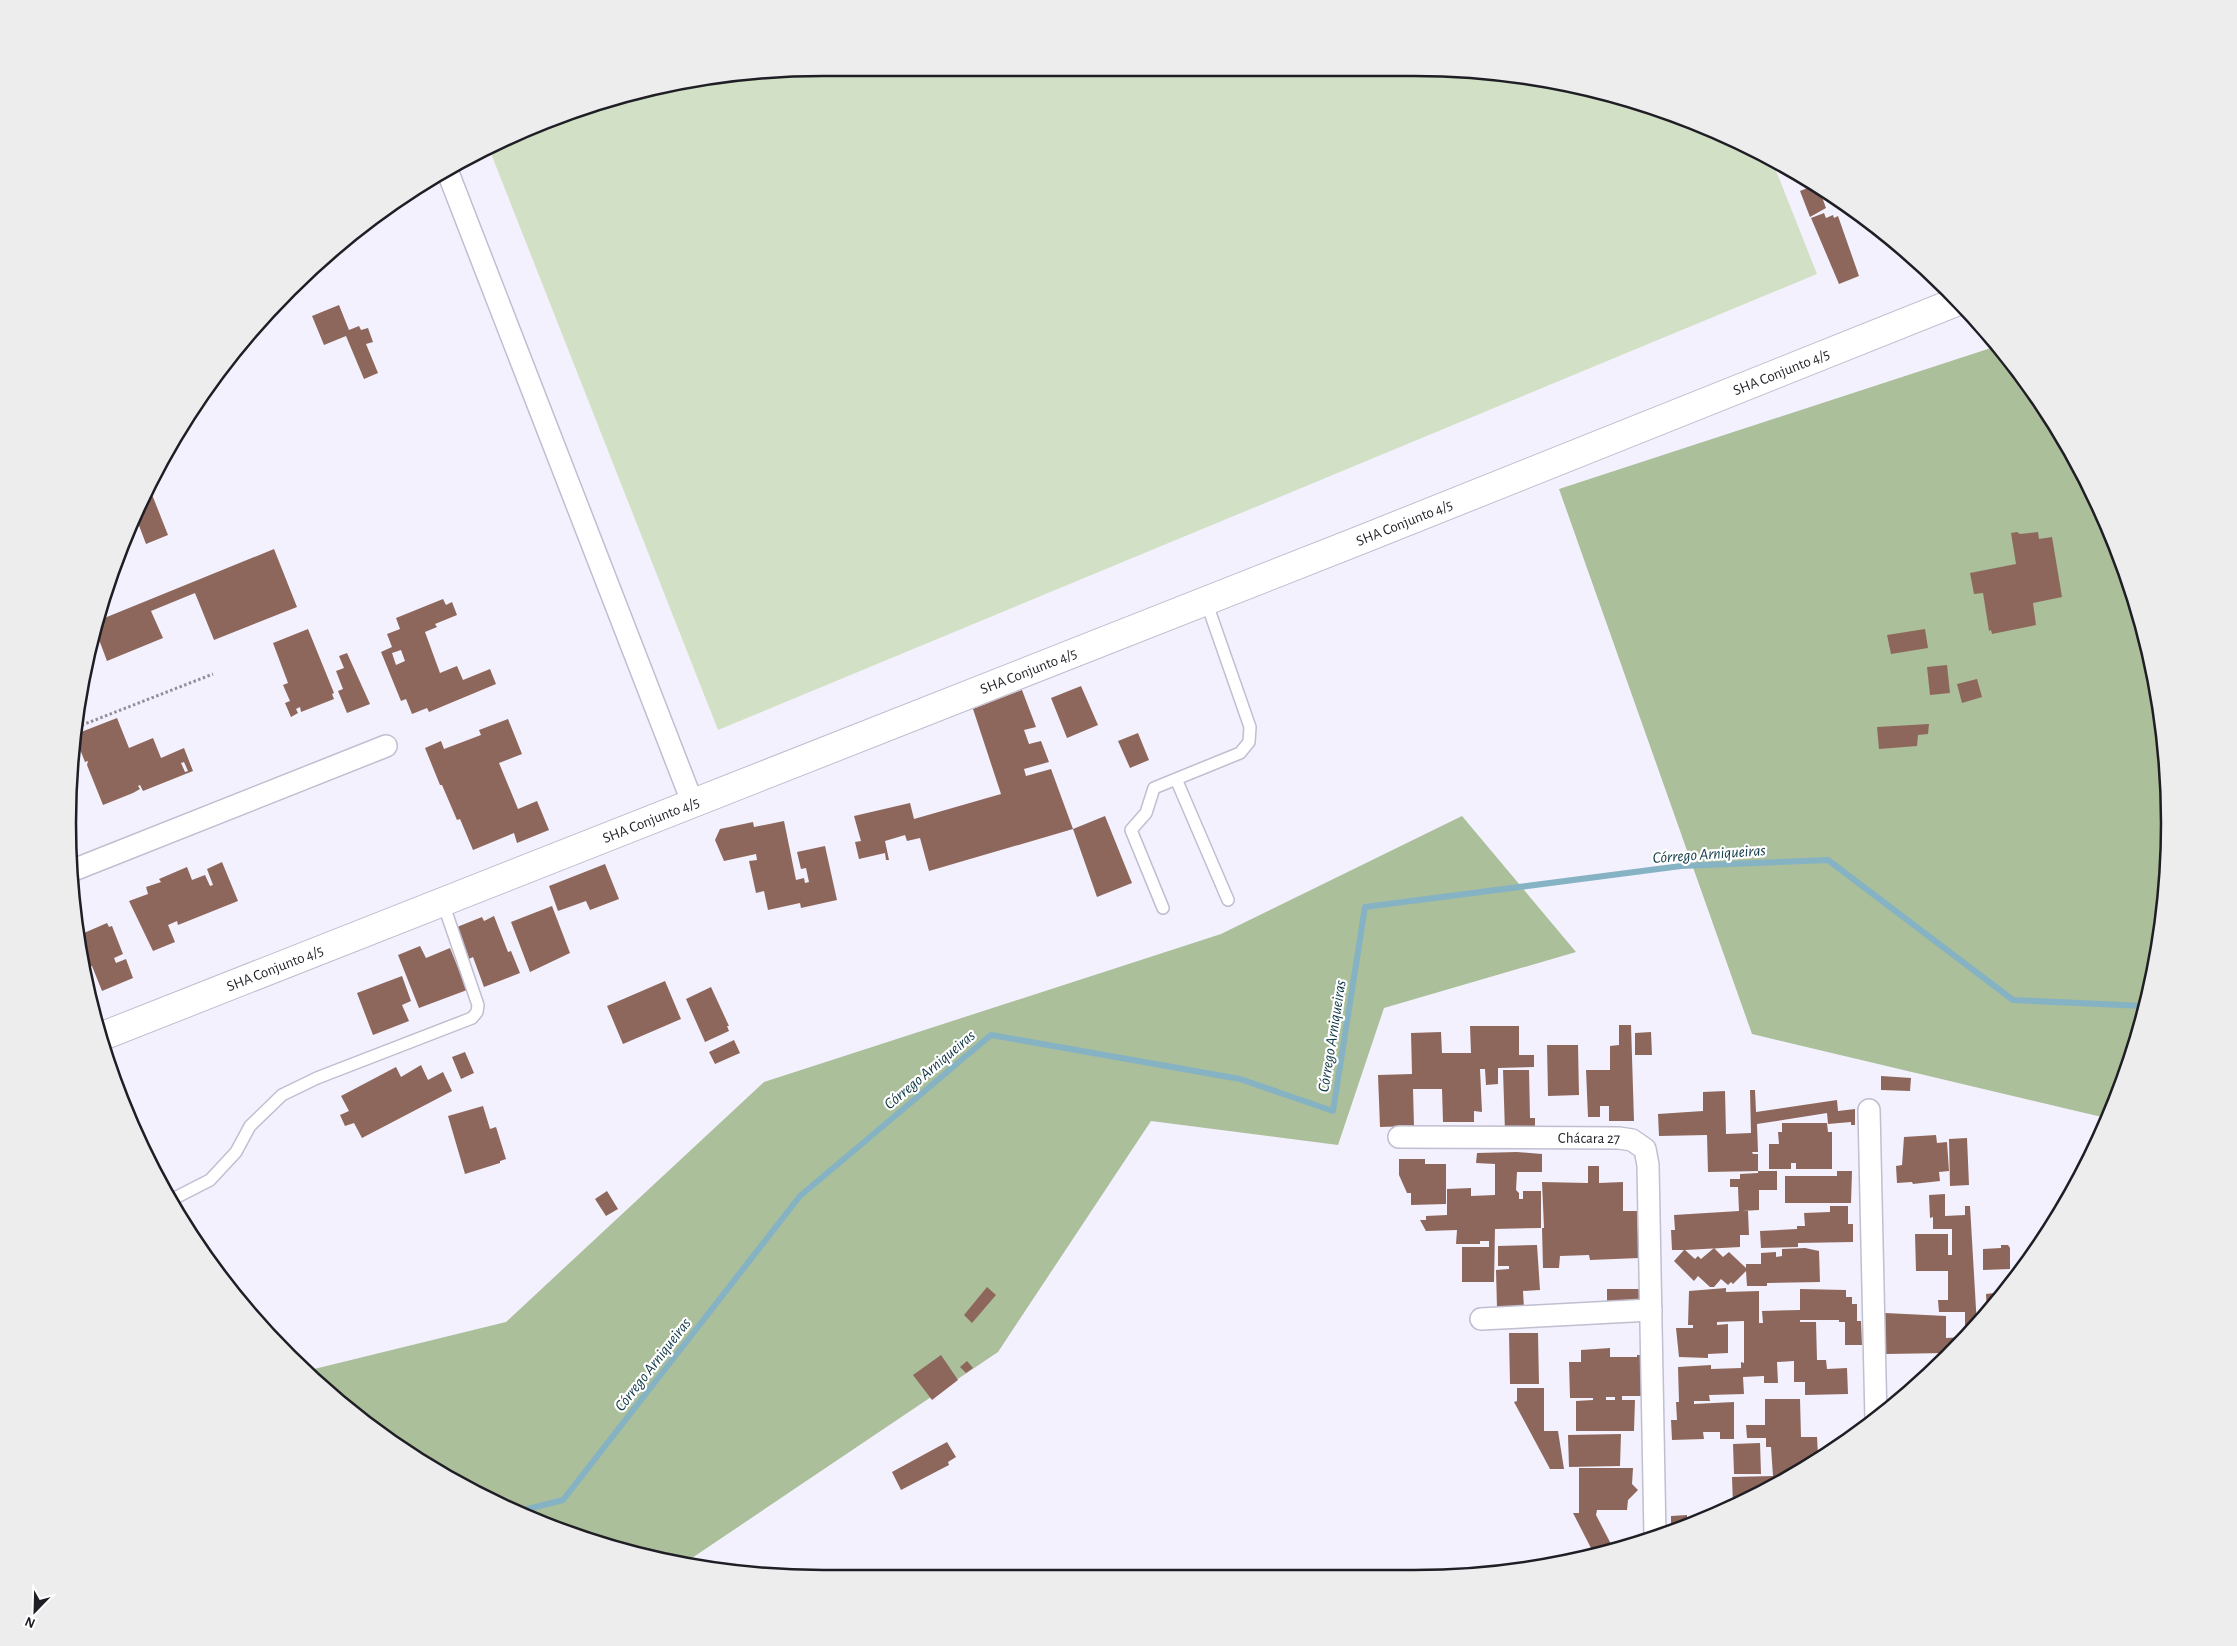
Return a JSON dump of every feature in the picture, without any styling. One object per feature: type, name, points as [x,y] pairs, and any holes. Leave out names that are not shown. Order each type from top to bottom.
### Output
[{"type":"street","points":[[449,176],[693,804]]},
{"type":"street","name":"SHA Conjunto 4/5","points":[[108,1035],[1950,304]]},
{"type":"street","points":[[78,868],[386,746]]},
{"type":"street","points":[[1869,1110],[1876,1409]]},
{"type":"street","name":"Chácara 27","points":[[1399,1137],[1619,1138],[1632,1140],[1645,1149],[1648,1164],[1655,1530]]},
{"type":"street","points":[[1481,1319],[1651,1310]]},
{"type":"lane","points":[[1163,908],[1131,830],[1146,813],[1154,788],[1240,753],[1249,742],[1250,727],[1206,601]]},
{"type":"lane","points":[[1176,779],[1228,900]]},
{"type":"lane","points":[[177,1197],[210,1180],[236,1152],[250,1126],[282,1095],[317,1078],[472,1018],[478,1012],[478,1005],[443,903]]},
{"type":"path","points":[[83,725],[213,674]]},
{"type":"green space","points":[[823,76],[1414,76],[1463,78],[1511,83],[1560,91],[1607,102],[1654,116],[1700,133],[1776,170],[1817,274],[718,730],[491,154],[493,153],[537,133],[583,116],[630,102],[677,91],[774,78]]},
{"type":"green space","points":[[1990,348],[2035,408],[2061,450],[2084,493],[2104,537],[2121,583],[2135,630],[2146,677],[2154,726],[2159,774],[2161,823],[2159,872],[2154,920],[2146,969],[2135,1016],[2121,1063],[2101,1117],[1752,1034],[1559,489]]},
{"type":"green space","points":[[1462,816],[1576,952],[1384,1008],[1338,1145],[1151,1121],[998,1352],[693,1558],[630,1544],[583,1530],[537,1513],[493,1493],[450,1470],[408,1444],[368,1415],[315,1369],[506,1322],[764,1082],[1221,934]]},
{"type":"building","points":[[1807,188],[1822,198],[1826,208],[1810,217],[1800,191]]},
{"type":"building","points":[[1824,213],[1826,218],[1833,215],[1834,218],[1838,216],[1859,276],[1839,284],[1811,218]]},
{"type":"building","points":[[339,305],[349,330],[359,326],[361,330],[368,328],[373,342],[366,344],[378,373],[364,379],[346,336],[324,345],[312,316]]},
{"type":"building","points":[[152,495],[168,535],[146,544],[139,525]]},
{"type":"building","points":[[2017,532],[2020,534],[2038,532],[2039,539],[2052,537],[2062,597],[2033,603],[2036,625],[1992,634],[1991,630],[1989,631],[1983,593],[1974,594],[1970,573],[2016,564],[2011,533]]},
{"type":"building","points":[[274,549],[297,607],[214,640],[195,593],[151,611],[163,638],[107,661],[99,641],[106,617]]},
{"type":"building","points":[[443,599],[446,605],[452,602],[457,615],[435,624],[437,627],[425,632],[440,673],[457,666],[463,680],[490,669],[496,684],[429,712],[427,708],[412,714],[406,699],[401,701],[381,652],[392,647],[387,634],[400,629],[396,618]],"holes":[[[401,650],[405,661],[396,665],[392,653]]]},
{"type":"building","points":[[308,629],[334,693],[332,694],[334,699],[301,712],[300,707],[296,709],[298,713],[291,717],[285,703],[290,701],[283,685],[288,683],[273,643]]},
{"type":"building","points":[[1925,629],[1928,648],[1891,654],[1887,635]]},
{"type":"building","points":[[347,653],[370,704],[347,713],[338,691],[343,689],[336,671],[344,668],[339,656]]},
{"type":"building","points":[[1947,665],[1950,693],[1930,695],[1927,667]]},
{"type":"building","points":[[1977,679],[1982,697],[1962,703],[1957,684]]},
{"type":"building","points":[[1081,686],[1098,725],[1067,738],[1051,698]]},
{"type":"building","points":[[1022,690],[1036,727],[1024,730],[1029,744],[1041,741],[1049,762],[1024,769],[1026,776],[1051,769],[1073,829],[929,871],[920,838],[907,841],[905,835],[885,841],[889,860],[886,860],[885,853],[859,859],[855,842],[861,841],[854,816],[910,803],[914,819],[1001,794],[973,709]]},
{"type":"building","points":[[117,718],[129,748],[153,738],[161,758],[184,748],[193,771],[143,791],[140,785],[138,786],[140,789],[133,793],[103,805],[87,765],[88,761],[85,762],[80,750],[82,731]],"holes":[[[184,762],[188,771],[185,772],[181,763]]]},
{"type":"building","points":[[508,719],[522,754],[499,763],[518,809],[537,801],[549,830],[517,843],[514,833],[473,850],[460,819],[457,820],[442,785],[440,785],[425,748],[441,741],[444,749],[481,735],[479,730]]},
{"type":"building","points":[[1929,724],[1928,734],[1918,735],[1917,746],[1879,749],[1877,727]]},
{"type":"building","points":[[1138,733],[1149,760],[1130,768],[1118,741]]},
{"type":"building","points":[[1105,816],[1132,883],[1097,897],[1073,829]]},
{"type":"building","points":[[784,821],[796,880],[804,878],[805,883],[809,882],[806,868],[801,869],[797,852],[825,846],[837,900],[801,908],[800,903],[768,910],[764,891],[756,893],[749,861],[757,860],[756,854],[724,861],[715,840],[720,829],[753,822],[754,827]]},
{"type":"building","points":[[222,862],[238,901],[178,925],[177,921],[168,925],[175,942],[153,951],[129,901],[148,894],[146,887],[161,882],[159,879],[187,867],[192,880],[205,875],[210,886],[213,885],[207,869]]},
{"type":"building","points":[[605,864],[619,899],[590,910],[586,901],[558,911],[549,886]]},
{"type":"building","points":[[552,906],[570,953],[530,972],[511,922]]},
{"type":"building","points":[[494,916],[508,952],[511,951],[520,973],[484,987],[473,957],[465,961],[452,929],[482,917],[484,921]]},
{"type":"building","points":[[107,923],[109,927],[112,926],[123,954],[114,958],[116,963],[126,959],[133,978],[102,991],[91,966],[85,933]]},
{"type":"building","points":[[420,946],[426,958],[450,948],[467,990],[419,1008],[398,955]]},
{"type":"building","points":[[402,976],[411,1001],[402,1005],[409,1021],[373,1035],[357,993]]},
{"type":"building","points":[[665,981],[681,1019],[623,1044],[607,1006]]},
{"type":"building","points":[[711,987],[729,1026],[727,1026],[729,1031],[705,1042],[686,999]]},
{"type":"building","points":[[1619,1025],[1631,1025],[1634,1121],[1609,1121],[1609,1106],[1600,1106],[1600,1117],[1588,1117],[1586,1070],[1610,1070],[1610,1046],[1619,1045]]},
{"type":"building","points":[[1470,1026],[1519,1026],[1519,1055],[1534,1055],[1534,1067],[1498,1068],[1498,1084],[1486,1085],[1485,1069],[1480,1069],[1482,1112],[1474,1111],[1474,1122],[1443,1122],[1442,1089],[1413,1089],[1414,1126],[1380,1127],[1378,1075],[1412,1074],[1411,1033],[1441,1032],[1442,1053],[1471,1053]]},
{"type":"building","points":[[1651,1032],[1652,1055],[1635,1055],[1635,1033]]},
{"type":"building","points":[[734,1040],[740,1053],[715,1064],[709,1052]]},
{"type":"building","points":[[1547,1045],[1578,1045],[1579,1095],[1548,1096]]},
{"type":"building","points":[[465,1052],[474,1073],[461,1079],[452,1057]]},
{"type":"building","points":[[421,1065],[428,1080],[443,1072],[452,1091],[362,1138],[354,1123],[345,1126],[340,1115],[349,1111],[341,1096],[396,1067],[401,1077]]},
{"type":"building","points":[[1503,1070],[1529,1070],[1530,1118],[1535,1118],[1535,1132],[1505,1132]]},
{"type":"building","points":[[1881,1076],[1911,1078],[1910,1091],[1881,1090]]},
{"type":"building","points":[[1750,1090],[1755,1090],[1756,1112],[1837,1100],[1838,1111],[1855,1109],[1855,1125],[1851,1125],[1851,1122],[1828,1124],[1827,1113],[1757,1124],[1758,1152],[1752,1152],[1753,1154],[1758,1154],[1758,1171],[1708,1172],[1707,1135],[1659,1136],[1658,1114],[1703,1111],[1703,1092],[1725,1091],[1726,1134],[1751,1133]]},
{"type":"building","points":[[483,1106],[490,1129],[496,1127],[506,1159],[500,1161],[500,1163],[465,1174],[448,1116]]},
{"type":"building","points":[[1782,1123],[1827,1123],[1828,1132],[1832,1132],[1832,1169],[1796,1169],[1796,1163],[1791,1163],[1791,1169],[1769,1169],[1769,1144],[1779,1144],[1778,1132],[1782,1132]]},
{"type":"building","points":[[1936,1135],[1937,1143],[1947,1142],[1949,1171],[1939,1172],[1940,1181],[1913,1184],[1912,1182],[1897,1183],[1896,1166],[1902,1165],[1904,1137]]},
{"type":"building","points":[[1967,1138],[1969,1185],[1950,1186],[1949,1139]]},
{"type":"building","points":[[1517,1152],[1542,1154],[1542,1172],[1517,1172],[1516,1190],[1519,1193],[1519,1199],[1523,1199],[1523,1191],[1541,1191],[1541,1228],[1495,1229],[1494,1282],[1462,1282],[1462,1247],[1489,1247],[1489,1241],[1480,1241],[1480,1244],[1456,1244],[1457,1230],[1426,1231],[1420,1220],[1426,1220],[1426,1216],[1447,1215],[1447,1189],[1471,1188],[1471,1196],[1495,1195],[1495,1164],[1476,1163],[1477,1153]]},
{"type":"building","points":[[1399,1159],[1425,1159],[1425,1164],[1446,1164],[1446,1204],[1411,1205],[1411,1193],[1407,1193],[1399,1175]]},
{"type":"building","points":[[1588,1166],[1599,1166],[1599,1183],[1623,1182],[1623,1211],[1637,1211],[1639,1258],[1590,1260],[1589,1255],[1560,1256],[1559,1268],[1543,1268],[1542,1182],[1588,1183]]},
{"type":"building","points":[[1758,1171],[1777,1171],[1777,1190],[1759,1190],[1759,1210],[1742,1211],[1748,1211],[1749,1235],[1740,1235],[1740,1247],[1714,1248],[1723,1257],[1729,1252],[1746,1268],[1746,1264],[1761,1264],[1761,1253],[1776,1252],[1776,1257],[1782,1256],[1782,1249],[1805,1248],[1819,1251],[1820,1282],[1767,1283],[1767,1286],[1747,1286],[1746,1271],[1733,1284],[1731,1282],[1728,1285],[1721,1279],[1714,1287],[1710,1287],[1698,1276],[1694,1281],[1674,1261],[1684,1250],[1672,1250],[1671,1230],[1675,1230],[1674,1215],[1739,1211],[1738,1187],[1730,1187],[1730,1179],[1740,1179],[1740,1174],[1758,1173]],"holes":[[[1713,1248],[1701,1259],[1698,1256],[1695,1259],[1685,1250]]]},
{"type":"building","points":[[1837,1171],[1852,1171],[1851,1203],[1785,1203],[1785,1176],[1837,1176]]},
{"type":"building","points":[[607,1191],[618,1209],[606,1216],[595,1199]]},
{"type":"building","points":[[1945,1194],[1945,1216],[1965,1215],[1965,1206],[1970,1206],[1976,1313],[1965,1326],[1965,1312],[1939,1312],[1938,1300],[1948,1300],[1948,1271],[1916,1271],[1915,1234],[1948,1234],[1948,1255],[1952,1255],[1952,1229],[1933,1229],[1933,1217],[1930,1218],[1929,1195]]},
{"type":"building","points":[[1830,1206],[1848,1206],[1848,1224],[1853,1224],[1853,1242],[1798,1243],[1798,1247],[1761,1248],[1760,1231],[1797,1229],[1797,1226],[1805,1226],[1804,1213],[1830,1212]]},
{"type":"building","points":[[1537,1245],[1540,1290],[1523,1291],[1524,1308],[1497,1308],[1496,1270],[1509,1269],[1509,1266],[1498,1266],[1498,1246]]},
{"type":"building","points":[[2001,1245],[2008,1245],[2010,1248],[2010,1269],[1983,1270],[1983,1249],[2001,1248]]},
{"type":"building","points":[[987,1287],[996,1295],[972,1323],[964,1315]]},
{"type":"building","points":[[1726,1288],[1726,1292],[1759,1291],[1759,1323],[1763,1323],[1762,1311],[1800,1310],[1800,1289],[1846,1290],[1846,1297],[1852,1297],[1852,1304],[1857,1304],[1857,1321],[1861,1321],[1862,1345],[1845,1345],[1845,1322],[1839,1322],[1839,1320],[1800,1320],[1800,1322],[1816,1322],[1817,1360],[1826,1360],[1827,1369],[1847,1368],[1848,1394],[1805,1395],[1805,1382],[1794,1382],[1794,1361],[1777,1362],[1778,1383],[1764,1383],[1764,1376],[1743,1377],[1744,1394],[1709,1395],[1710,1401],[1694,1401],[1694,1404],[1734,1402],[1734,1439],[1720,1439],[1720,1432],[1703,1432],[1704,1439],[1672,1440],[1671,1420],[1677,1420],[1676,1402],[1679,1402],[1678,1367],[1711,1365],[1711,1369],[1741,1368],[1741,1362],[1744,1363],[1744,1321],[1717,1322],[1717,1325],[1728,1324],[1728,1353],[1708,1354],[1708,1358],[1679,1357],[1676,1328],[1693,1328],[1693,1325],[1688,1325],[1689,1291]]},
{"type":"building","points":[[1607,1289],[1639,1289],[1640,1302],[1607,1304]]},
{"type":"building","points":[[1993,1293],[1986,1301],[1986,1294]]},
{"type":"building","points":[[1885,1313],[1946,1316],[1946,1338],[1954,1338],[1940,1353],[1886,1354]]},
{"type":"building","points":[[1509,1333],[1538,1333],[1539,1384],[1510,1384]]},
{"type":"building","points":[[1610,1348],[1610,1357],[1637,1357],[1637,1355],[1642,1355],[1641,1396],[1622,1396],[1622,1400],[1635,1400],[1634,1431],[1576,1431],[1576,1401],[1593,1400],[1593,1398],[1570,1398],[1569,1362],[1581,1362],[1581,1350]],"holes":[[[1606,1397],[1615,1397],[1615,1400],[1606,1400]]]},
{"type":"building","points":[[941,1355],[958,1380],[932,1400],[913,1375]]},
{"type":"building","points":[[967,1361],[973,1368],[966,1373],[960,1367]]},
{"type":"building","points":[[1517,1388],[1544,1388],[1544,1431],[1558,1431],[1564,1469],[1550,1469],[1514,1402],[1517,1401]]},
{"type":"building","points":[[1765,1399],[1800,1399],[1801,1437],[1817,1437],[1818,1451],[1787,1470],[1733,1498],[1732,1477],[1773,1476],[1771,1447],[1766,1447],[1766,1438],[1747,1438],[1746,1425],[1765,1425]]},
{"type":"building","points":[[1621,1434],[1620,1466],[1569,1467],[1568,1435]]},
{"type":"building","points":[[947,1442],[956,1457],[948,1462],[949,1465],[901,1490],[892,1472]]},
{"type":"building","points":[[1760,1443],[1761,1474],[1734,1474],[1733,1444]]},
{"type":"building","points":[[1579,1468],[1633,1468],[1632,1484],[1638,1490],[1628,1500],[1627,1510],[1597,1510],[1596,1515],[1610,1543],[1591,1548],[1573,1513],[1579,1513]]},
{"type":"building","points":[[1687,1515],[1687,1518],[1671,1524],[1671,1516]]},
{"type":"waterway","name":"Córrego Arniqueiras","points":[[528,1509],[563,1500],[800,1196],[991,1035],[1240,1079],[1333,1111],[1365,907],[1681,866],[1828,860],[2013,1000],[2137,1006]]}]
